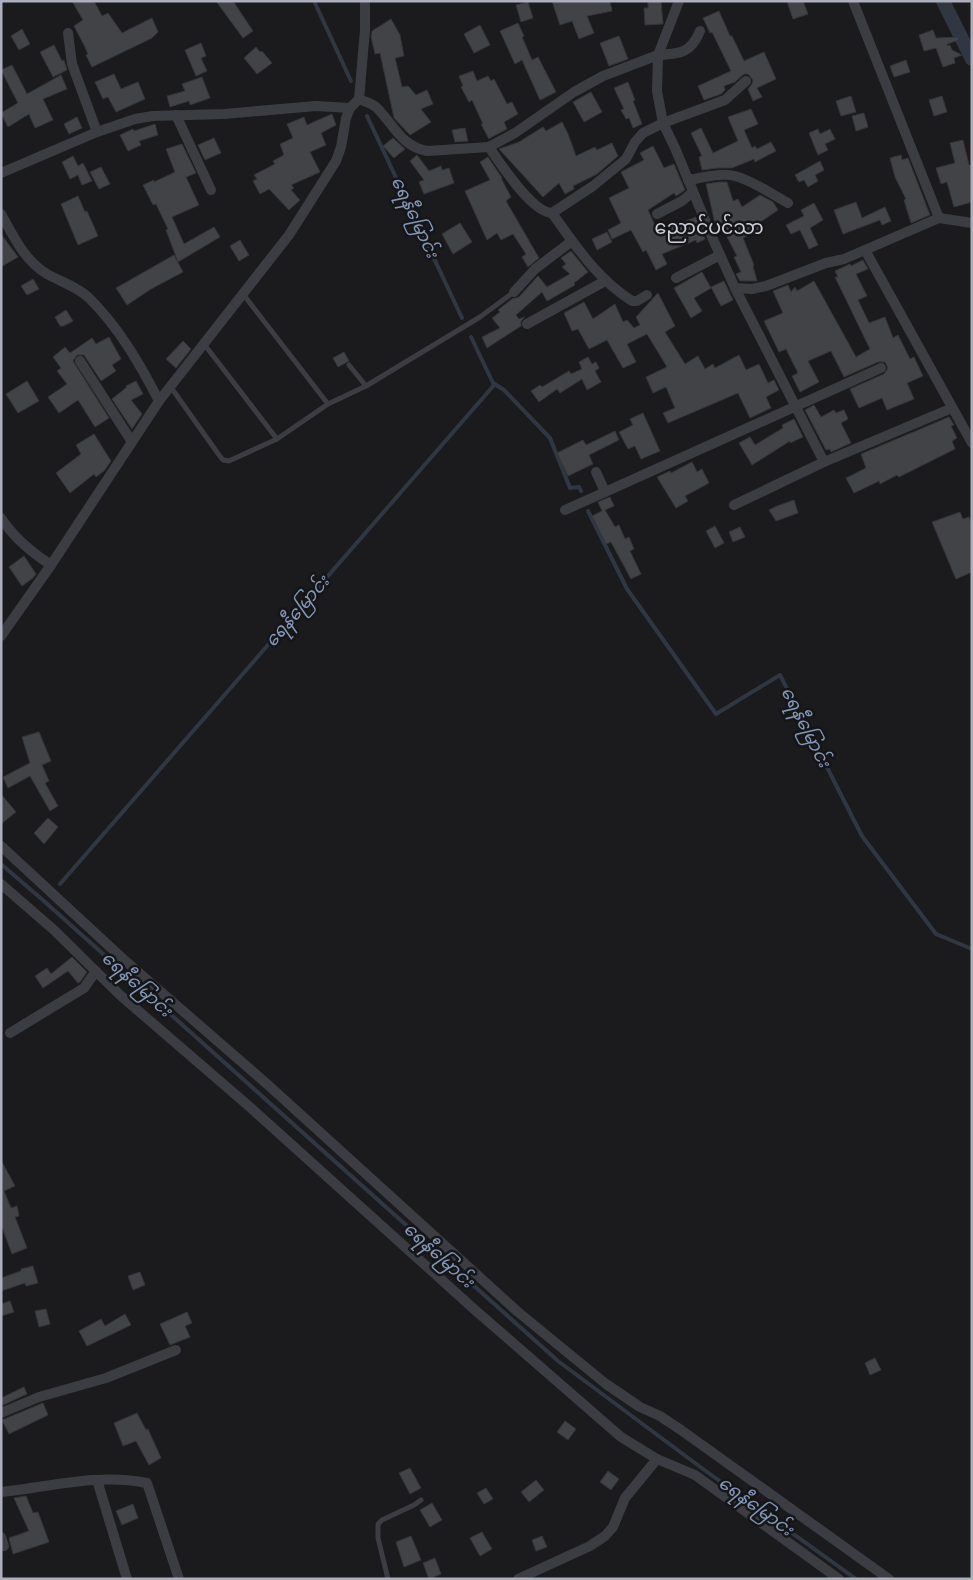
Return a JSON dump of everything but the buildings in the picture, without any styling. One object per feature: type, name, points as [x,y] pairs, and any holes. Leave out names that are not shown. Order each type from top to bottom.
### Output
[{"type":"street","points":[[1,636],[158,401],[289,235],[336,161],[350,108],[359,99],[365,30],[365,1]]},
{"type":"street","points":[[680,1],[658,55],[657,91],[663,123],[735,288],[824,462]]},
{"type":"street","points":[[853,1],[939,218]]},
{"type":"street","points":[[359,99],[376,108],[398,135],[407,144],[417,149],[427,151],[489,147],[515,133],[574,92],[603,76],[658,55],[679,54],[696,41],[700,31]]},
{"type":"street","points":[[68,34],[72,64],[97,132]]},
{"type":"street","points":[[489,147],[523,193],[541,210],[546,213],[552,213],[593,186],[626,159],[635,142],[643,133],[663,123],[725,100],[746,81]]},
{"type":"street","points":[[1,173],[97,132],[135,119],[153,116],[231,113],[316,106],[350,108]]},
{"type":"street","points":[[176,115],[211,190]]},
{"type":"street","points":[[688,180],[720,175],[734,176],[756,185],[788,203]]},
{"type":"street","points":[[657,214],[682,201],[693,192]]},
{"type":"street","points":[[552,213],[605,281],[632,301],[637,301],[647,295]]},
{"type":"street","points":[[1,214],[25,256],[47,274],[69,284],[86,296],[102,313],[126,343],[142,368],[158,401]]},
{"type":"street","points":[[735,288],[752,289],[766,286],[826,263],[844,259],[939,218],[972,223]]},
{"type":"street","points":[[514,292],[536,269],[572,241]]},
{"type":"street","points":[[865,250],[972,443]]},
{"type":"street","points":[[676,278],[720,255]]},
{"type":"street","points":[[527,324],[605,281]]},
{"type":"street","points":[[80,361],[132,442]]},
{"type":"street","points":[[565,510],[881,368]]},
{"type":"street","points":[[734,505],[824,462],[952,408]]},
{"type":"street","points":[[596,472],[605,492]]},
{"type":"street","points":[[1,518],[9,530],[27,548],[50,565]]},
{"type":"street","points":[[1,846],[122,958],[289,1103],[518,1312],[571,1357],[640,1407],[660,1416],[681,1430],[888,1579]]},
{"type":"street","points":[[1,884],[54,930],[120,995],[245,1102],[475,1310],[621,1437],[656,1459],[695,1475],[839,1579]]},
{"type":"street","points":[[10,1033],[84,988],[96,971]]},
{"type":"street","points":[[1,1413],[38,1397],[106,1378],[176,1350]]},
{"type":"street","points":[[518,1579],[590,1546],[605,1536],[613,1527],[625,1498],[656,1459]]},
{"type":"street","points":[[97,1480],[127,1579]]},
{"type":"street","points":[[1,1492],[97,1480],[147,1483],[179,1579]]},
{"type":"lane","points":[[170,386],[223,460],[230,461],[276,438],[328,404],[366,386],[480,317],[514,292]]},
{"type":"lane","points":[[242,294],[328,404]]},
{"type":"lane","points":[[204,343],[276,438]]},
{"type":"lane","points":[[350,365],[366,386]]},
{"type":"lane","points":[[388,1579],[378,1538],[378,1524],[382,1520],[421,1500]]},
{"type":"waterway","name":"ရေနီမြောင်း","points":[[314,1],[351,81]]},
{"type":"waterway","points":[[943,1],[972,59]]},
{"type":"waterway","name":"ရေနီမြောင်း","points":[[367,116],[462,318]]},
{"type":"waterway","name":"ရေနီမြောင်း","points":[[471,337],[493,383],[504,390],[550,438],[570,488],[579,487],[581,491]]},
{"type":"waterway","name":"ရေနီမြောင်း","points":[[60,884],[495,384]]},
{"type":"waterway","name":"ရေနီမြောင်း","points":[[588,511],[627,589],[716,714],[780,675],[862,836],[936,934],[972,949]]},
{"type":"waterway","name":"ရေနီမြောင်း","points":[[1,864],[45,902]]},
{"type":"waterway","name":"ရေနီမြောင်း","points":[[45,902],[558,1361],[703,1469],[856,1579]]},
{"type":"district","name":"ညောင်ပင်သာ","points":[[709,227]]}]
